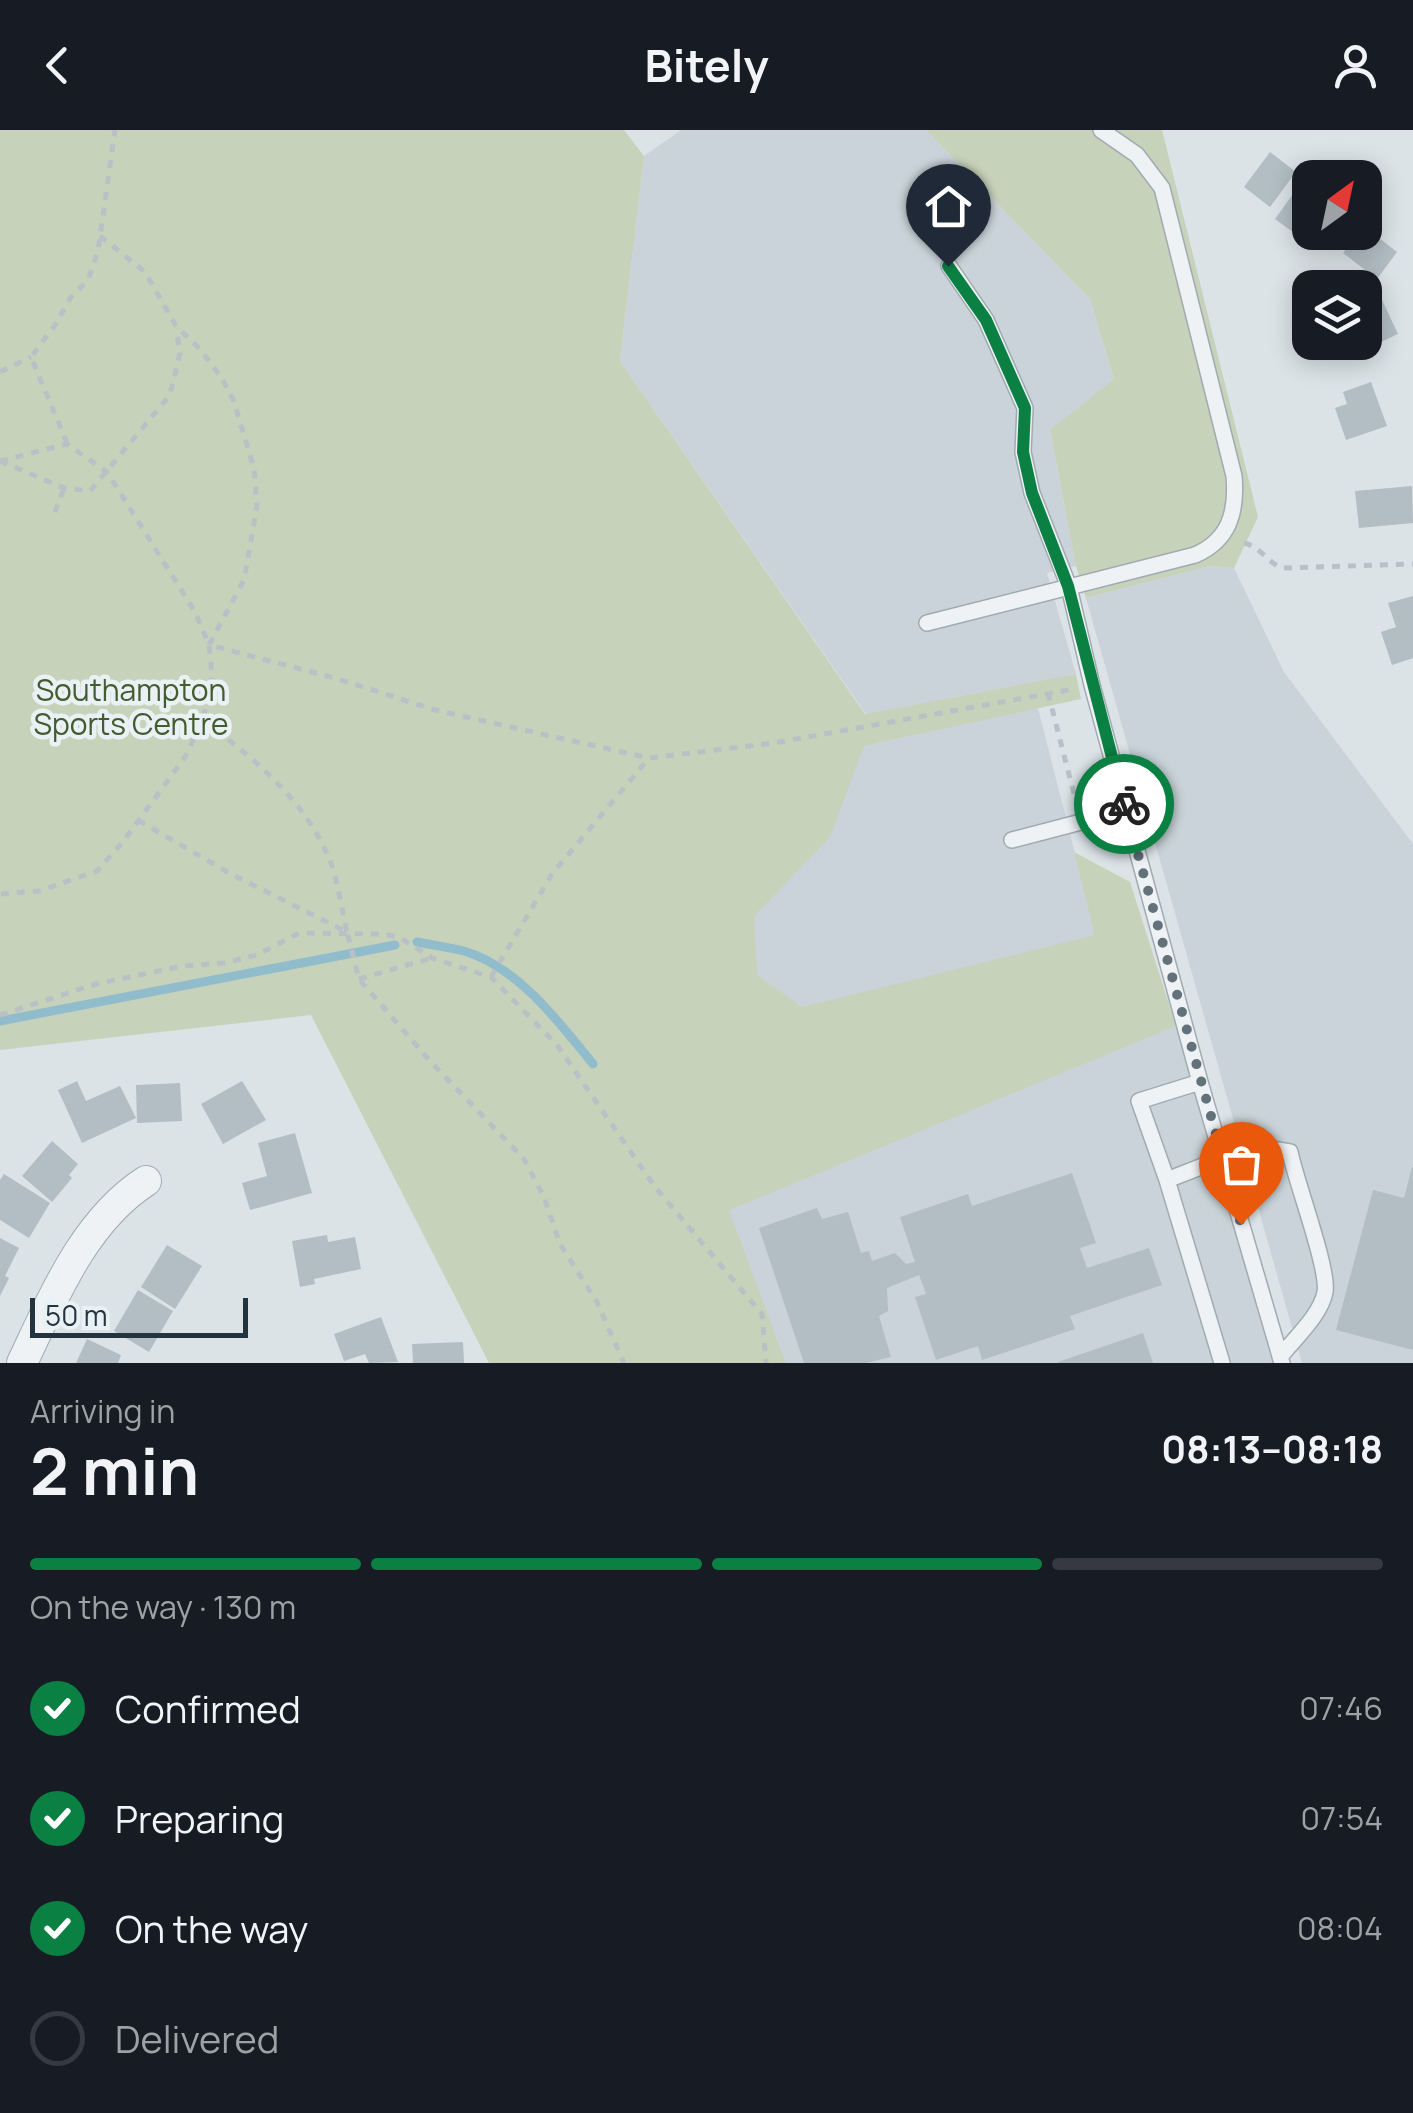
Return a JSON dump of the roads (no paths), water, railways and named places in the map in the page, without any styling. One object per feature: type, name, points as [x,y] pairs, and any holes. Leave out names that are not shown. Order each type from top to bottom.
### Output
[{"type":"street","points":[[22,1363],[91,1233],[126,1194],[146,1182]]},
{"type":"lane","points":[[927,623],[1209,550],[1231,521],[1236,502],[1234,476],[1162,188],[1137,155],[1101,130]]},
{"type":"lane","points":[[948,266],[986,320],[1025,408],[1023,452],[1032,493],[1068,586],[1200,1082],[1281,1360]]},
{"type":"lane","points":[[1012,840],[1081,822],[1129,821]]},
{"type":"lane","points":[[1200,1082],[1139,1101],[1222,1363]]},
{"type":"lane","points":[[1167,1180],[1254,1146],[1290,1152],[1326,1290],[1320,1307],[1281,1360]]},
{"type":"waterway","points":[[417,942],[464,951],[502,970],[536,998],[593,1064]]},
{"type":"waterway","points":[[0,1021],[395,945]]},
{"type":"park label","name":"Southampton Sports Centre","points":[[131,706]]}]
